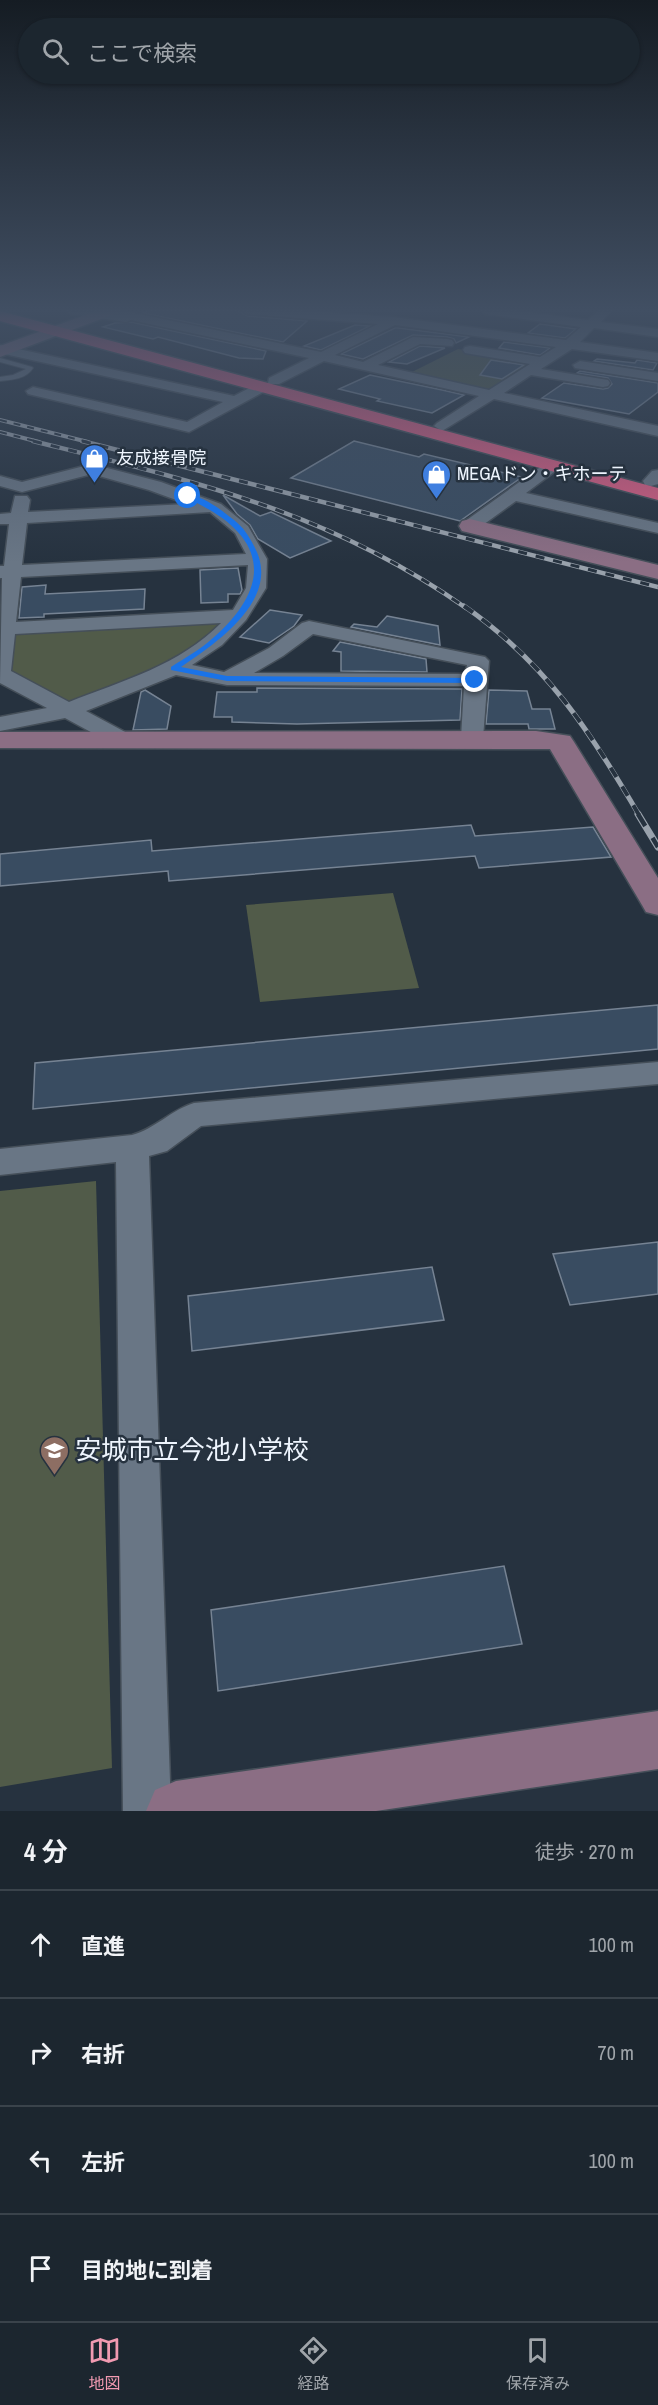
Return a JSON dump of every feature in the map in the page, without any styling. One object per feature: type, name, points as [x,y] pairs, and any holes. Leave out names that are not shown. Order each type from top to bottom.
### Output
[{"type":"highway","points":[[305,395],[552,466],[656,483]]},
{"type":"highway","points":[[312,395],[442,426],[656,483]]},
{"type":"street","points":[[48,395],[189,427],[249,395]]},
{"type":"street","points":[[81,402],[96,395]]},
{"type":"street","points":[[205,395],[236,401]]},
{"type":"street","points":[[442,426],[489,395],[658,431]]},
{"type":"street","points":[[470,526],[552,466]]},
{"type":"street","points":[[0,481],[22,487],[92,469],[166,489],[215,508],[242,530],[258,559],[256,588],[239,616],[215,641],[174,668],[66,711],[0,724]]},
{"type":"street","points":[[22,487],[9,519],[0,673],[118,738]]},
{"type":"street","points":[[513,495],[658,528]]},
{"type":"street","points":[[9,519],[215,508]]},
{"type":"street","points":[[470,526],[658,572]]},
{"type":"street","points":[[6,572],[258,559]]},
{"type":"street","points":[[3,629],[239,616]]},
{"type":"street","points":[[227,678],[276,652],[309,627],[478,662],[472,738]]},
{"type":"street","points":[[174,668],[227,678],[475,680]]},
{"type":"street","points":[[0,740],[472,738],[536,739],[560,742],[658,905]]},
{"type":"street","points":[[0,1162],[132,1148],[155,1142],[194,1115],[658,1073]]},
{"type":"street","points":[[132,1148],[147,1811]]},
{"type":"street","points":[[176,1811],[658,1740]]},
{"type":"green space","points":[[219,619],[224,623],[183,658],[77,702],[66,702],[10,671],[13,633]]},
{"type":"green space","points":[[393,893],[419,988],[260,1002],[246,905]]},
{"type":"green space","name":"安城市立今池小学校","points":[[96,1181],[112,1768],[0,1787],[0,1191]]},
{"type":"building","points":[[362,395],[464,395],[432,413],[377,401],[380,399]]},
{"type":"building","points":[[547,395],[655,395],[629,414],[542,398]]},
{"type":"building","name":"MEGAドン・キホーテ","points":[[354,441],[419,457],[424,454],[522,477],[460,521],[291,478]]},
{"type":"building","points":[[223,495],[260,516],[271,512],[331,541],[290,558],[258,539],[250,525],[237,514]]},
{"type":"building","points":[[238,568],[242,590],[240,594],[228,594],[228,602],[201,603],[200,570]]},
{"type":"building","points":[[46,585],[45,594],[145,589],[144,609],[44,614],[44,617],[19,618],[22,587]]},
{"type":"building","points":[[270,610],[302,615],[294,626],[269,643],[240,637]]},
{"type":"building","points":[[387,616],[438,626],[440,645],[351,627],[354,624],[377,627]]},
{"type":"building","points":[[340,642],[426,659],[427,672],[341,671],[341,652],[333,651]]},
{"type":"building","points":[[257,688],[462,689],[460,720],[297,724],[232,722],[232,717],[214,717],[217,692],[257,692]]},
{"type":"building","points":[[145,690],[171,706],[167,729],[133,730],[141,692]]},
{"type":"building","points":[[489,690],[527,691],[532,709],[550,709],[555,729],[529,729],[528,724],[486,724]]},
{"type":"building","points":[[471,825],[475,836],[593,827],[611,857],[479,868],[475,856],[169,881],[168,871],[0,886],[0,854],[151,840],[152,851]]},
{"type":"building","points":[[658,1005],[658,1049],[33,1109],[35,1063]]},
{"type":"building","points":[[658,1242],[658,1294],[570,1305],[553,1254]]},
{"type":"building","points":[[432,1267],[444,1320],[192,1351],[188,1296]]},
{"type":"building","points":[[504,1566],[522,1644],[218,1691],[211,1610]]},
{"type":"railway","points":[[0,420],[88,442]]},
{"type":"railway","points":[[0,432],[39,442]]},
{"type":"railway","points":[[33,441],[204,486],[311,523],[363,547],[414,575],[466,608]]},
{"type":"railway","points":[[82,441],[658,587]]},
{"type":"railway","points":[[464,606],[519,651],[564,700],[603,755],[639,815]]},
{"type":"railway","points":[[638,814],[658,847]]},
{"type":"place","name":"友成接骨院","points":[[95,484]]},
{"type":"place","name":"MEGAドン・キホーテ","points":[[436,500]]},
{"type":"place","name":"安城市立今池小学校","points":[[54,1476]]},
{"type":"route","points":[[188,496],[215,508],[242,530],[258,559],[256,588],[239,616],[215,641],[174,668],[227,678],[475,680]]}]
